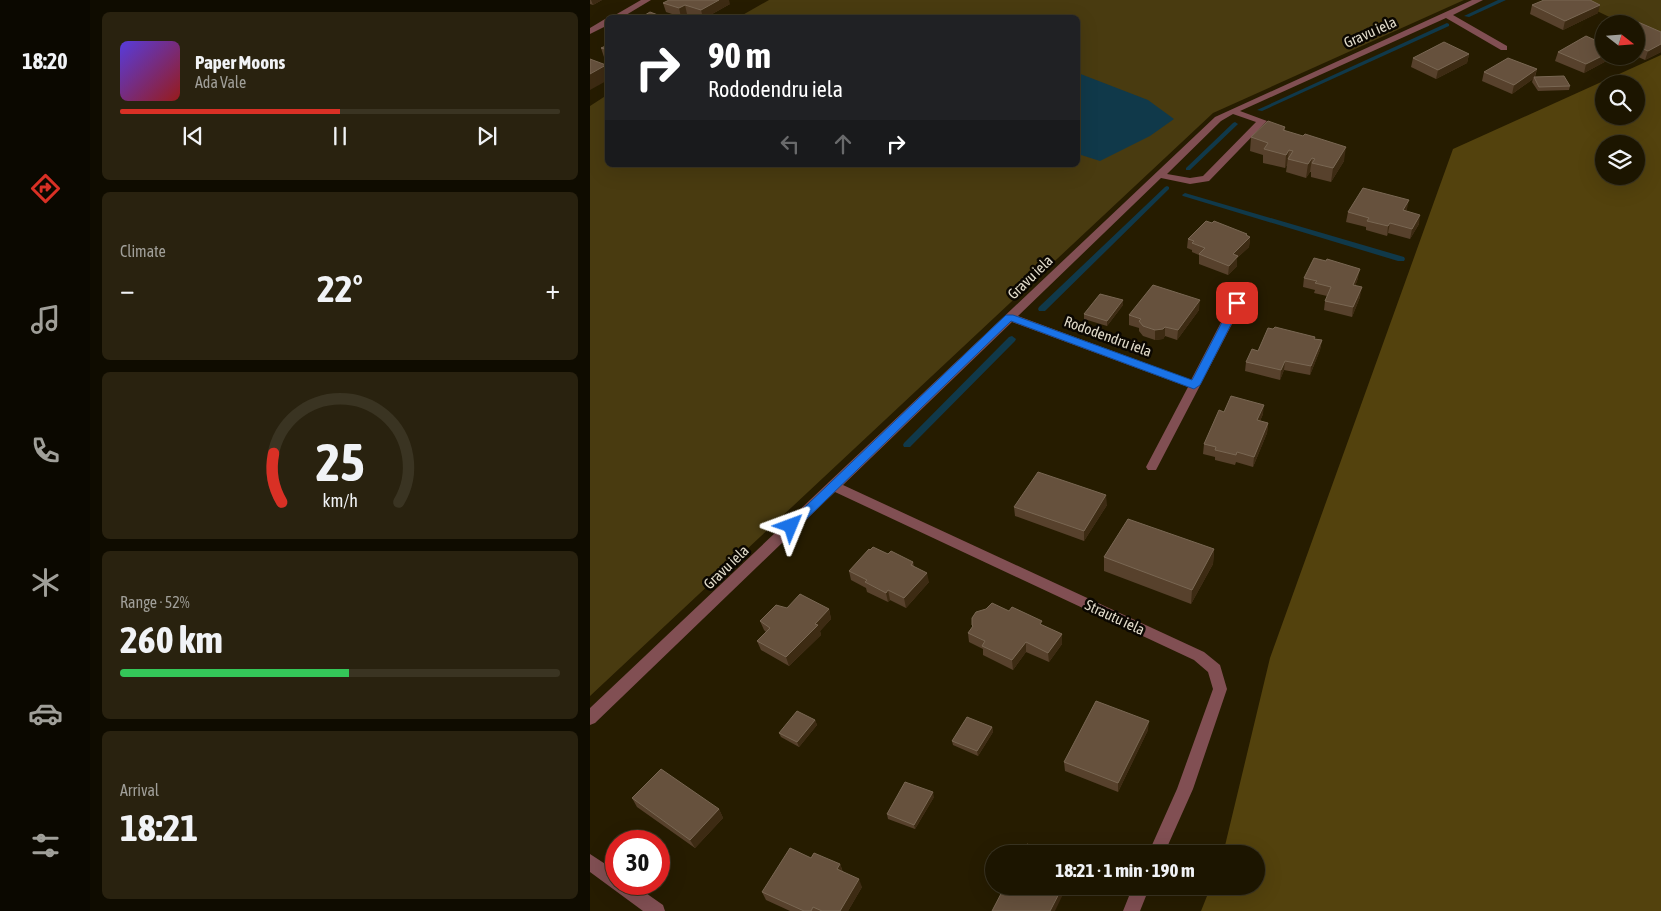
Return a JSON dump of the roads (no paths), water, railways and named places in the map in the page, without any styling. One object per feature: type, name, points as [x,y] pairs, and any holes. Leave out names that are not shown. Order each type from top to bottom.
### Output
[{"type":"street","points":[[620,15],[647,0]]},
{"type":"street","name":"Gravu iela","points":[[590,718],[1218,119],[1479,0]]},
{"type":"street","points":[[1446,14],[1504,48]]},
{"type":"street","points":[[590,31],[605,23]]},
{"type":"street","points":[[1159,175],[1190,181],[1206,179],[1262,121],[1232,111]]},
{"type":"street","points":[[1152,467],[1237,303]]},
{"type":"street","name":"Rododendru iela","points":[[1010,317],[1194,385]]},
{"type":"street","name":"Strautu iela","points":[[833,486],[1199,656],[1215,669],[1220,690],[1185,789],[1160,845]]},
{"type":"street","points":[[590,862],[605,873]]},
{"type":"street","points":[[635,895],[656,911]]},
{"type":"street","points":[[1131,911],[1138,895]]},
{"type":"water","points":[[1080,74],[1148,100],[1174,119],[1150,136],[1100,161],[1080,155]]},
{"type":"waterway","points":[[1467,16],[1503,0]]},
{"type":"waterway","points":[[1260,110],[1447,25]]},
{"type":"waterway","points":[[1188,169],[1235,124]]},
{"type":"waterway","points":[[1042,309],[1167,188]]},
{"type":"waterway","points":[[1185,195],[1401,259]]},
{"type":"waterway","points":[[907,445],[1012,339]]}]
